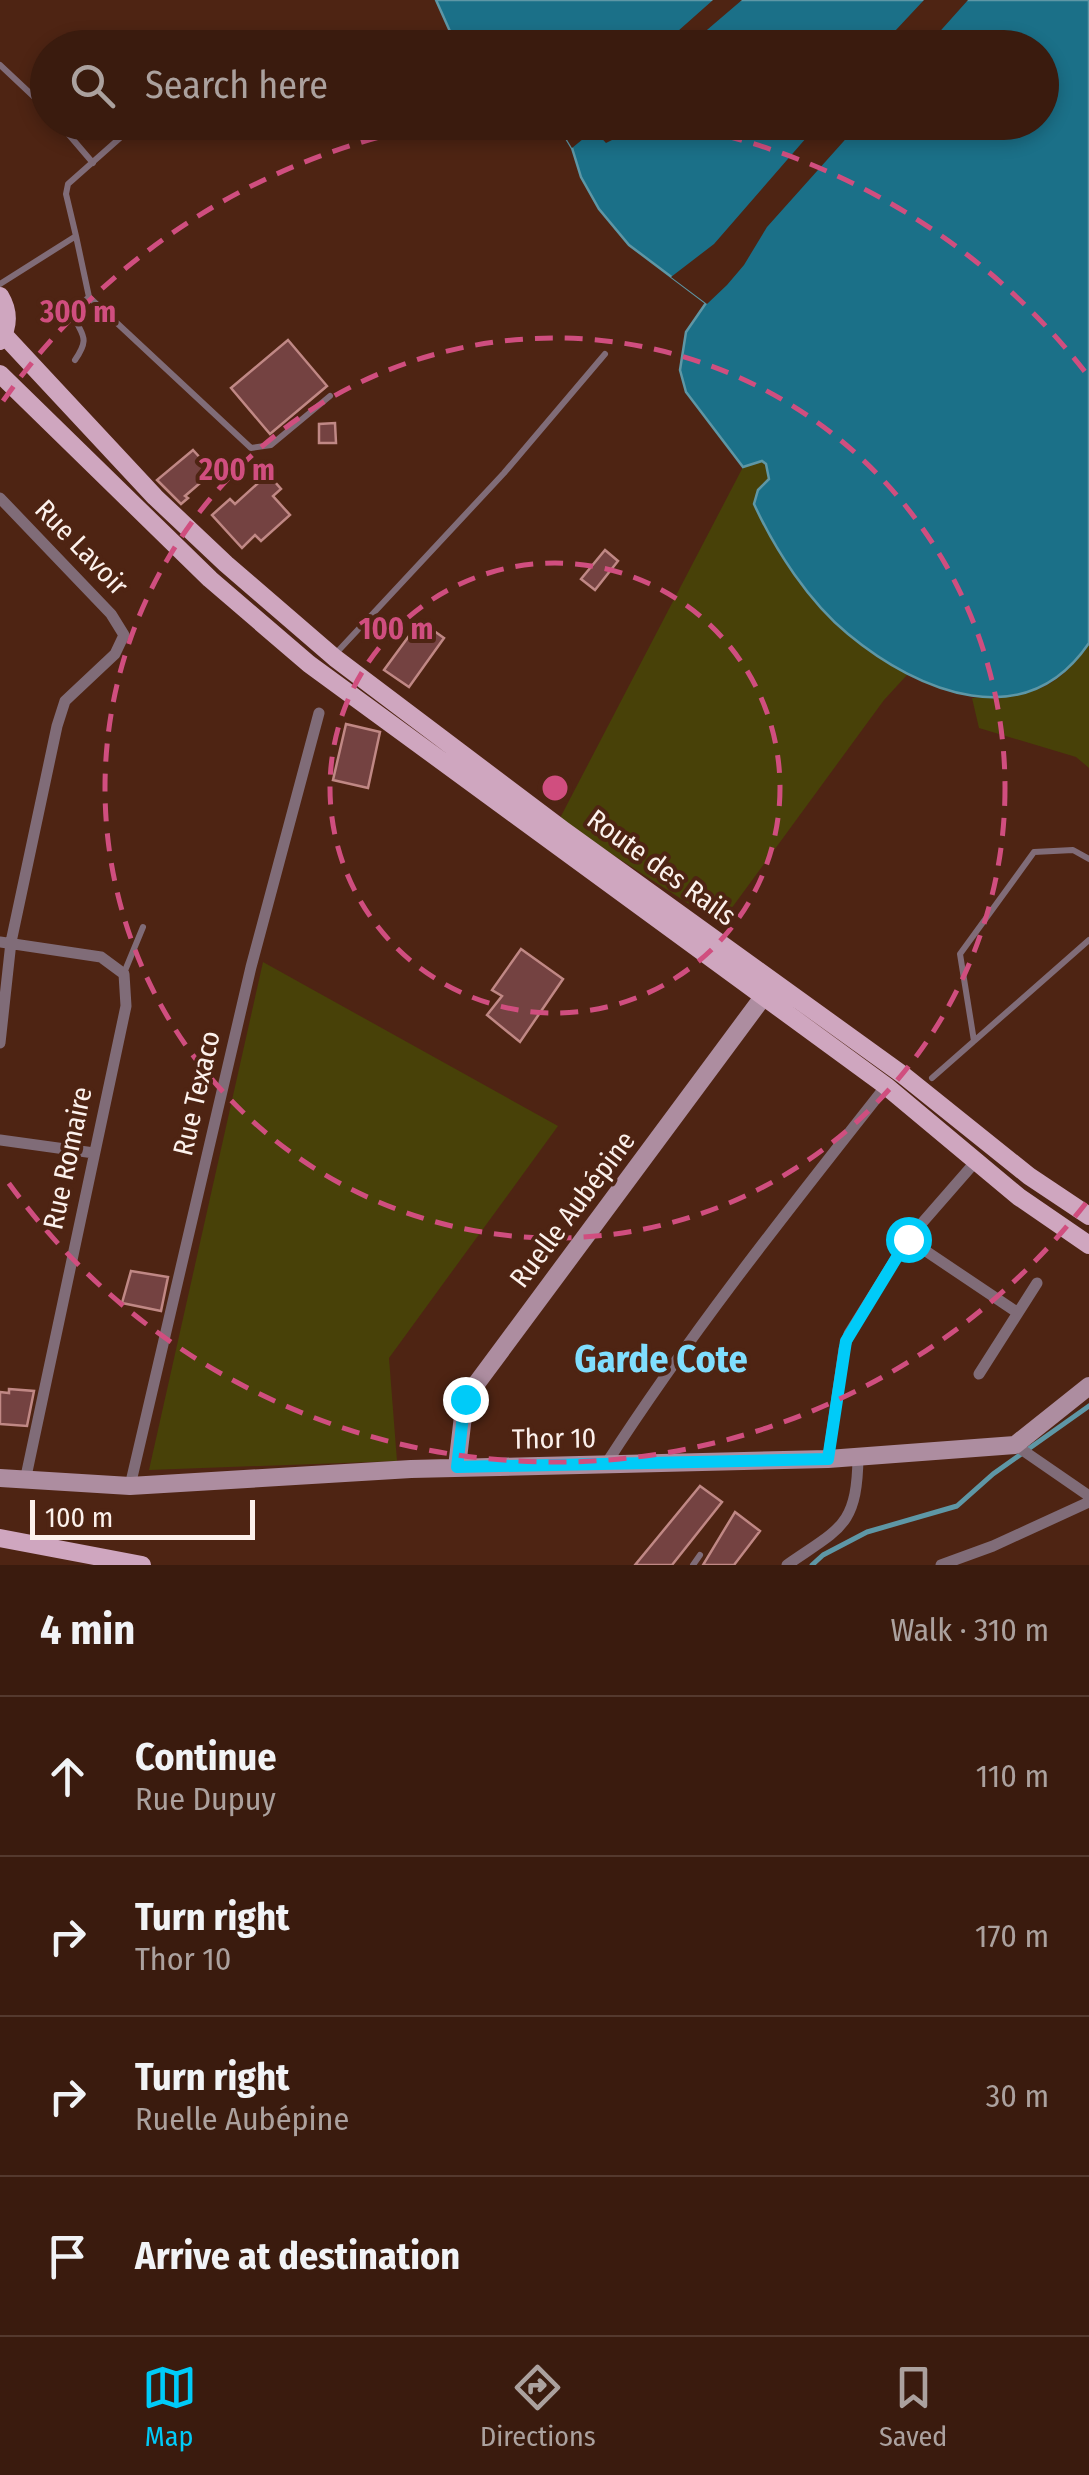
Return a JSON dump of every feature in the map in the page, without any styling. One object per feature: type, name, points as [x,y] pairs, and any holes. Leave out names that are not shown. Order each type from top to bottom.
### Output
[{"type":"main road","points":[[0,296],[7,310],[2,338]]},
{"type":"main road","name":"Route des Rails","points":[[2,338],[154,497],[335,658],[564,830],[904,1075],[1030,1176],[1089,1216]]},
{"type":"main road","name":"Route des Rails","points":[[0,374],[210,580],[309,664],[886,1086],[1019,1198],[1089,1245]]},
{"type":"main road","points":[[0,1538],[142,1565]]},
{"type":"street","name":"Rue Lavoir","points":[[0,498],[111,614],[124,635],[116,654],[65,701],[6,942]]},
{"type":"street","name":"Rue Texaco","points":[[130,1486],[251,967],[320,712]]},
{"type":"street","points":[[0,1044],[6,942],[102,957],[124,974]]},
{"type":"street","name":"Rue Romaire","points":[[25,1480],[126,1006],[124,974]]},
{"type":"street","name":"Ruelle Aubépine","points":[[457,1467],[465,1399],[763,997]]},
{"type":"street","points":[[606,1464],[639,1412],[762,1243],[886,1086]]},
{"type":"street","points":[[0,1140],[94,1153]]},
{"type":"street","points":[[828,1459],[846,1341],[908,1239],[977,1160]]},
{"type":"street","points":[[908,1239],[1018,1313]]},
{"type":"street","points":[[979,1374],[1036,1283]]},
{"type":"street","points":[[941,1565],[993,1546],[1089,1499],[1015,1445],[1089,1386]]},
{"type":"street","name":"Thor 10","points":[[0,1478],[130,1486],[457,1467],[828,1459],[1015,1445]]},
{"type":"street","points":[[786,1565],[845,1525],[858,1495],[858,1457]]},
{"type":"lane","points":[[0,65],[30,93]]},
{"type":"lane","points":[[73,140],[93,163]]},
{"type":"lane","points":[[118,140],[68,184],[66,194],[89,297],[251,448],[270,446],[330,396]]},
{"type":"lane","points":[[0,284],[76,236]]},
{"type":"lane","points":[[74,360],[84,348],[84,334],[73,311],[89,297]]},
{"type":"lane","points":[[340,650],[504,474],[605,354]]},
{"type":"lane","points":[[974,1042],[960,954],[1034,852],[1073,850],[1089,859]]},
{"type":"lane","points":[[124,974],[143,927]]},
{"type":"lane","points":[[932,1078],[1089,940]]},
{"type":"lane","points":[[694,1565],[700,1555]]},
{"type":"shaded area","points":[[762,461],[770,473],[758,490],[759,515],[782,555],[848,634],[907,675],[884,700],[720,924],[559,820],[743,467]]},
{"type":"shaded area","points":[[1089,643],[1089,768],[1076,757],[979,728],[972,698],[1039,689],[1064,673]]},
{"type":"shaded area","points":[[263,962],[558,1126],[389,1358],[397,1461],[149,1470]]},
{"type":"water","points":[[436,0],[1089,0],[1089,643],[1063,672],[1035,689],[1004,697],[971,696],[939,687],[876,655],[820,607],[794,574],[754,504],[758,490],[769,479],[766,464],[762,461],[743,467],[686,392],[680,370],[686,332],[706,303],[629,245],[599,209],[567,140],[1059,140],[1059,30],[449,30]]},
{"type":"pier","points":[[713,0],[742,0],[707,30],[679,30]]},
{"type":"pier","points":[[924,0],[968,0],[941,30],[896,30]]},
{"type":"pier","points":[[804,140],[845,140],[767,227],[744,265],[707,304],[671,277],[714,244]]},
{"type":"building","points":[[288,340],[327,386],[270,434],[231,388]]},
{"type":"building","points":[[335,423],[336,443],[319,443],[319,424]]},
{"type":"building","points":[[193,450],[213,472],[181,504],[157,480]]},
{"type":"building","points":[[268,474],[281,489],[273,496],[290,515],[261,541],[255,535],[242,548],[212,515],[230,499],[235,504]]},
{"type":"building","points":[[605,550],[618,561],[595,590],[581,579]]},
{"type":"building","points":[[420,621],[444,638],[409,687],[384,670]]},
{"type":"building","points":[[346,724],[380,732],[368,788],[333,780]]},
{"type":"building","points":[[521,949],[563,979],[520,1042],[487,1015],[502,996],[492,990]]},
{"type":"building","points":[[131,1271],[168,1277],[161,1311],[122,1303]]},
{"type":"building","points":[[9,1389],[34,1391],[27,1426],[0,1424],[0,1392],[9,1393]]},
{"type":"building","points":[[700,1486],[722,1502],[672,1565],[635,1565]]},
{"type":"building","points":[[735,1512],[760,1531],[734,1565],[703,1565]]},
{"type":"waterway","points":[[812,1565],[867,1532],[957,1506],[993,1474],[1089,1406]]},
{"type":"district","name":"Garde Cote","points":[[661,1359]]},
{"type":"route","points":[[465,1399],[457,1467],[828,1459],[846,1341],[908,1239]]}]
